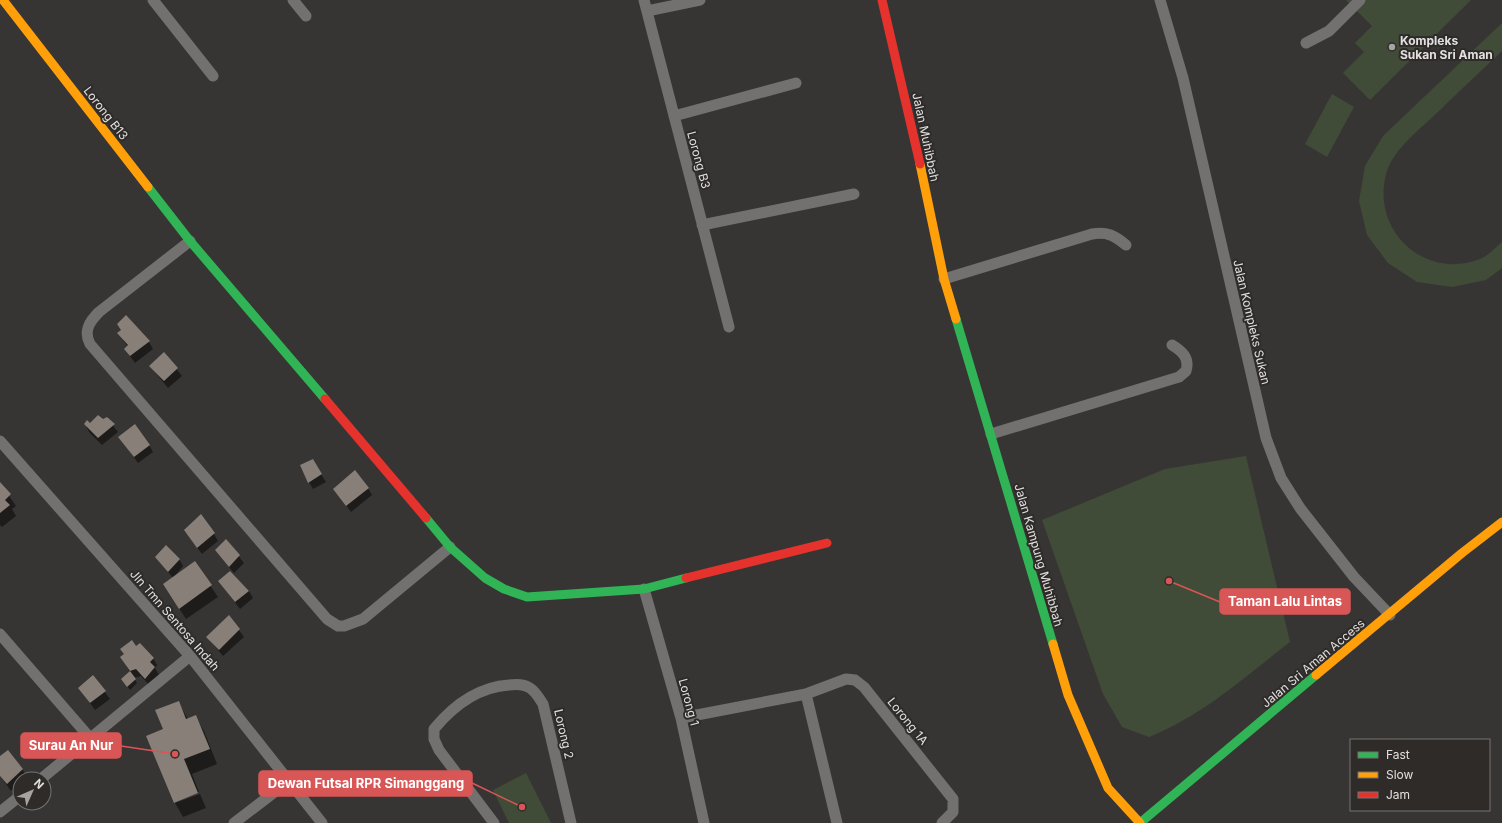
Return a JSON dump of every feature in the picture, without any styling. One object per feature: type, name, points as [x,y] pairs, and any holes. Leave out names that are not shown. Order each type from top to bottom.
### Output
[{"type":"street","name":"Lorong B13","points":[[3,0],[190,241],[450,547],[495,586],[512,594],[527,597],[644,589],[827,543]]},
{"type":"street","points":[[153,0],[213,76]]},
{"type":"street","points":[[294,0],[306,16]]},
{"type":"street","name":"Lorong B3","points":[[644,0],[729,327]]},
{"type":"street","points":[[647,11],[700,0]]},
{"type":"street","name":"Jalan Muhibbah","points":[[882,0],[908,107],[944,279]]},
{"type":"street","name":"Jalan Kompleks Sukan","points":[[1160,0],[1182,78],[1266,438],[1272,458],[1281,478],[1300,508],[1354,576],[1390,615]]},
{"type":"street","points":[[1306,43],[1329,31],[1360,0]]},
{"type":"street","points":[[674,116],[796,83]]},
{"type":"street","points":[[702,225],[854,194]]},
{"type":"street","points":[[944,279],[1092,234],[1107,233],[1119,239],[1126,245]]},
{"type":"street","points":[[190,241],[99,312],[91,320],[88,327],[88,340],[90,344],[145,409],[327,619],[333,624],[344,626],[363,619],[450,547]]},
{"type":"street","name":"Jalan Kampung Muhibbah","points":[[944,279],[1068,695],[1108,788],[1140,823]]},
{"type":"street","points":[[991,434],[1179,377],[1186,371],[1187,361],[1181,350],[1172,345]]},
{"type":"street","name":"Jln Tmn Sentosa Indah","points":[[0,441],[190,656],[322,823]]},
{"type":"street","name":"Jalan Sri Aman Access","points":[[1140,823],[1390,615],[1462,553],[1502,522]]},
{"type":"street","name":"Lorong 1","points":[[644,589],[681,718],[704,823]]},
{"type":"street","points":[[0,634],[92,739]]},
{"type":"street","points":[[52,771],[190,656]]},
{"type":"street","name":"Lorong 1A","points":[[681,718],[806,694],[846,679],[855,680],[864,687],[953,799],[953,812],[942,823]]},
{"type":"street","name":"Lorong 2","points":[[494,823],[439,750],[434,739],[434,729],[442,719],[474,694],[496,685],[519,684],[536,692],[543,704],[571,823]]},
{"type":"street","points":[[806,694],[838,823]]},
{"type":"street","points":[[234,823],[289,781]]},
{"type":"street","points":[[0,812],[12,802]]},
{"type":"green space","name":"Kompleks Sukan Sri Aman","points":[[1346,0],[1471,0],[1370,100],[1343,73],[1364,52],[1355,43],[1372,26]]},
{"type":"green space","points":[[1502,23],[1502,51],[1402,147],[1387,171],[1384,192],[1386,212],[1394,230],[1406,245],[1421,256],[1439,263],[1459,264],[1483,258],[1502,242],[1502,268],[1486,280],[1452,287],[1417,282],[1388,263],[1367,235],[1359,201],[1365,166],[1383,136]]},
{"type":"green space","points":[[1332,94],[1354,107],[1327,157],[1305,144]]},
{"type":"green space","points":[[1246,456],[1290,642],[1240,682],[1205,707],[1168,728],[1149,737],[1122,727],[1103,694],[1042,520],[1165,469]]},
{"type":"green space","points":[[526,773],[551,823],[509,823],[493,790]]},
{"type":"building","points":[[126,315],[150,341],[130,356],[124,349],[128,345],[117,333],[121,330],[117,324]]},
{"type":"building","points":[[164,352],[178,368],[164,381],[149,366]]},
{"type":"building","points":[[98,415],[103,419],[107,417],[115,424],[98,438],[84,424],[87,420],[90,423]]},
{"type":"building","points":[[135,424],[150,445],[134,457],[118,437]]},
{"type":"building","points":[[313,459],[322,474],[308,483],[300,465]]},
{"type":"building","points":[[355,470],[369,488],[346,506],[333,489]]},
{"type":"building","points":[[0,482],[11,494],[5,500],[10,505],[0,513]]},
{"type":"building","points":[[201,514],[215,533],[197,548],[184,530]]},
{"type":"building","points":[[226,539],[240,555],[229,567],[215,550]]},
{"type":"building","points":[[166,545],[180,559],[168,572],[155,557]]},
{"type":"building","points":[[195,561],[212,585],[179,609],[163,584]]},
{"type":"building","points":[[230,571],[249,591],[235,602],[218,581]]},
{"type":"building","points":[[229,615],[240,629],[219,650],[206,637]]},
{"type":"building","points":[[132,640],[136,646],[140,643],[154,658],[150,662],[155,667],[145,679],[136,669],[130,671],[120,657],[124,654],[120,649]]},
{"type":"building","points":[[130,671],[136,679],[127,687],[121,679]]},
{"type":"building","points":[[93,675],[106,691],[90,703],[78,688]]},
{"type":"building","points":[[179,701],[186,719],[196,715],[210,749],[184,759],[198,793],[174,803],[146,736],[163,729],[155,710]]},
{"type":"building","points":[[8,750],[23,769],[21,771],[12,771],[12,779],[7,784],[0,776],[0,756]]},
{"type":"traffic: fast","points":[[148,187],[190,241],[325,399]]},
{"type":"traffic: fast","points":[[956,319],[1053,644]]},
{"type":"traffic: fast","points":[[426,518],[450,547],[485,578],[504,589],[527,597],[644,589],[686,578]]},
{"type":"traffic: fast","points":[[1140,823],[1316,675]]},
{"type":"traffic: slow","points":[[3,0],[148,187]]},
{"type":"traffic: slow","points":[[920,164],[944,279],[956,319]]},
{"type":"traffic: slow","points":[[1316,675],[1462,553],[1502,522]]},
{"type":"traffic: slow","points":[[1053,644],[1068,695],[1108,788],[1140,823]]},
{"type":"traffic: jam","points":[[882,0],[920,164]]},
{"type":"traffic: jam","points":[[325,399],[426,518]]},
{"type":"traffic: jam","points":[[686,578],[827,543]]},
{"type":"place","name":"Kompleks Sukan Sri Aman","points":[[1392,47]]},
{"type":"place","name":"Taman Lalu Lintas","points":[[1169,581]]},
{"type":"place","name":"Surau An Nur","points":[[175,754]]},
{"type":"place","name":"Dewan Futsal RPR Simanggang","points":[[522,807]]}]
